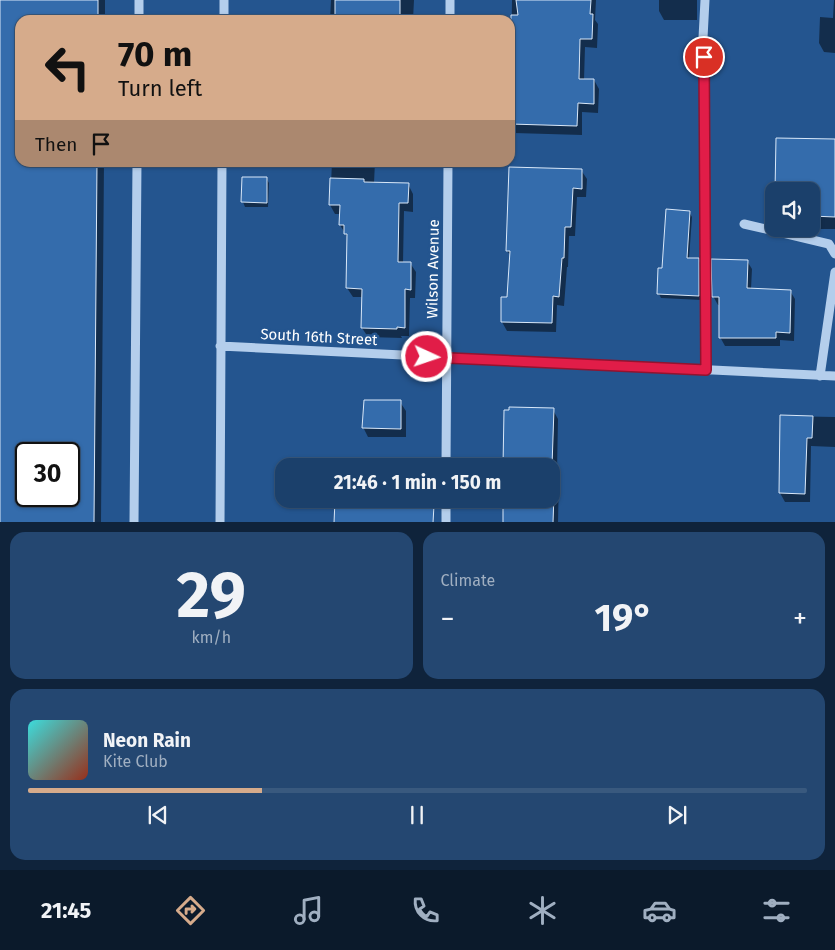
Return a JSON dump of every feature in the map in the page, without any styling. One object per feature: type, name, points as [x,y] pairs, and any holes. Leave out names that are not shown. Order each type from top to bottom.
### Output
[{"type":"street","points":[[139,0],[139,15]]},
{"type":"street","points":[[224,0],[224,15]]},
{"type":"street","points":[[450,0],[450,15]]},
{"type":"street","points":[[705,0],[706,370]]},
{"type":"street","points":[[134,522],[137,167]]},
{"type":"street","points":[[220,522],[222,167]]},
{"type":"street","name":"Wilson Avenue","points":[[446,458],[448,167]]},
{"type":"street","points":[[744,224],[829,244],[835,254]]},
{"type":"street","points":[[820,376],[835,272]]},
{"type":"street","name":"South 16th Street","points":[[220,346],[835,376]]},
{"type":"street","points":[[446,508],[446,522]]},
{"type":"building","points":[[0,0],[98,0],[98,15],[15,15],[15,167],[97,167],[94,522],[0,522]]},
{"type":"building","points":[[335,0],[400,0],[400,15],[335,15]]},
{"type":"building","points":[[516,0],[591,0],[590,14],[593,14],[592,39],[580,39],[579,79],[594,79],[594,104],[578,103],[577,126],[515,124],[515,15],[518,15]]},
{"type":"building","points":[[776,138],[835,139],[835,217],[820,216],[820,182],[775,182]]},
{"type":"building","points":[[509,167],[582,169],[582,189],[573,188],[571,227],[565,227],[564,258],[562,258],[559,297],[553,296],[552,323],[501,322],[501,297],[507,297],[510,251],[506,251]]},
{"type":"building","points":[[242,177],[267,177],[267,203],[241,202]]},
{"type":"building","points":[[330,178],[364,179],[364,182],[409,183],[408,203],[399,203],[398,262],[411,262],[411,290],[405,289],[405,328],[361,328],[362,289],[346,288],[347,234],[344,234],[344,225],[339,225],[340,205],[329,205]]},
{"type":"building","points":[[666,209],[690,211],[687,258],[699,258],[699,296],[657,294],[658,268],[662,268]]},
{"type":"building","points":[[711,259],[748,260],[747,288],[791,290],[790,333],[776,332],[776,338],[719,338],[719,297],[712,297]]},
{"type":"building","points":[[364,400],[401,400],[401,429],[362,428]]},
{"type":"building","points":[[509,407],[554,408],[552,458],[503,458],[504,410],[509,410]]},
{"type":"building","points":[[780,415],[813,416],[812,438],[807,438],[805,494],[779,493]]},
{"type":"building","points":[[335,508],[434,508],[433,522],[334,522]]},
{"type":"building","points":[[503,508],[554,508],[553,522],[503,522]]},
{"type":"route","points":[[427,357],[706,370],[704,57]]}]
